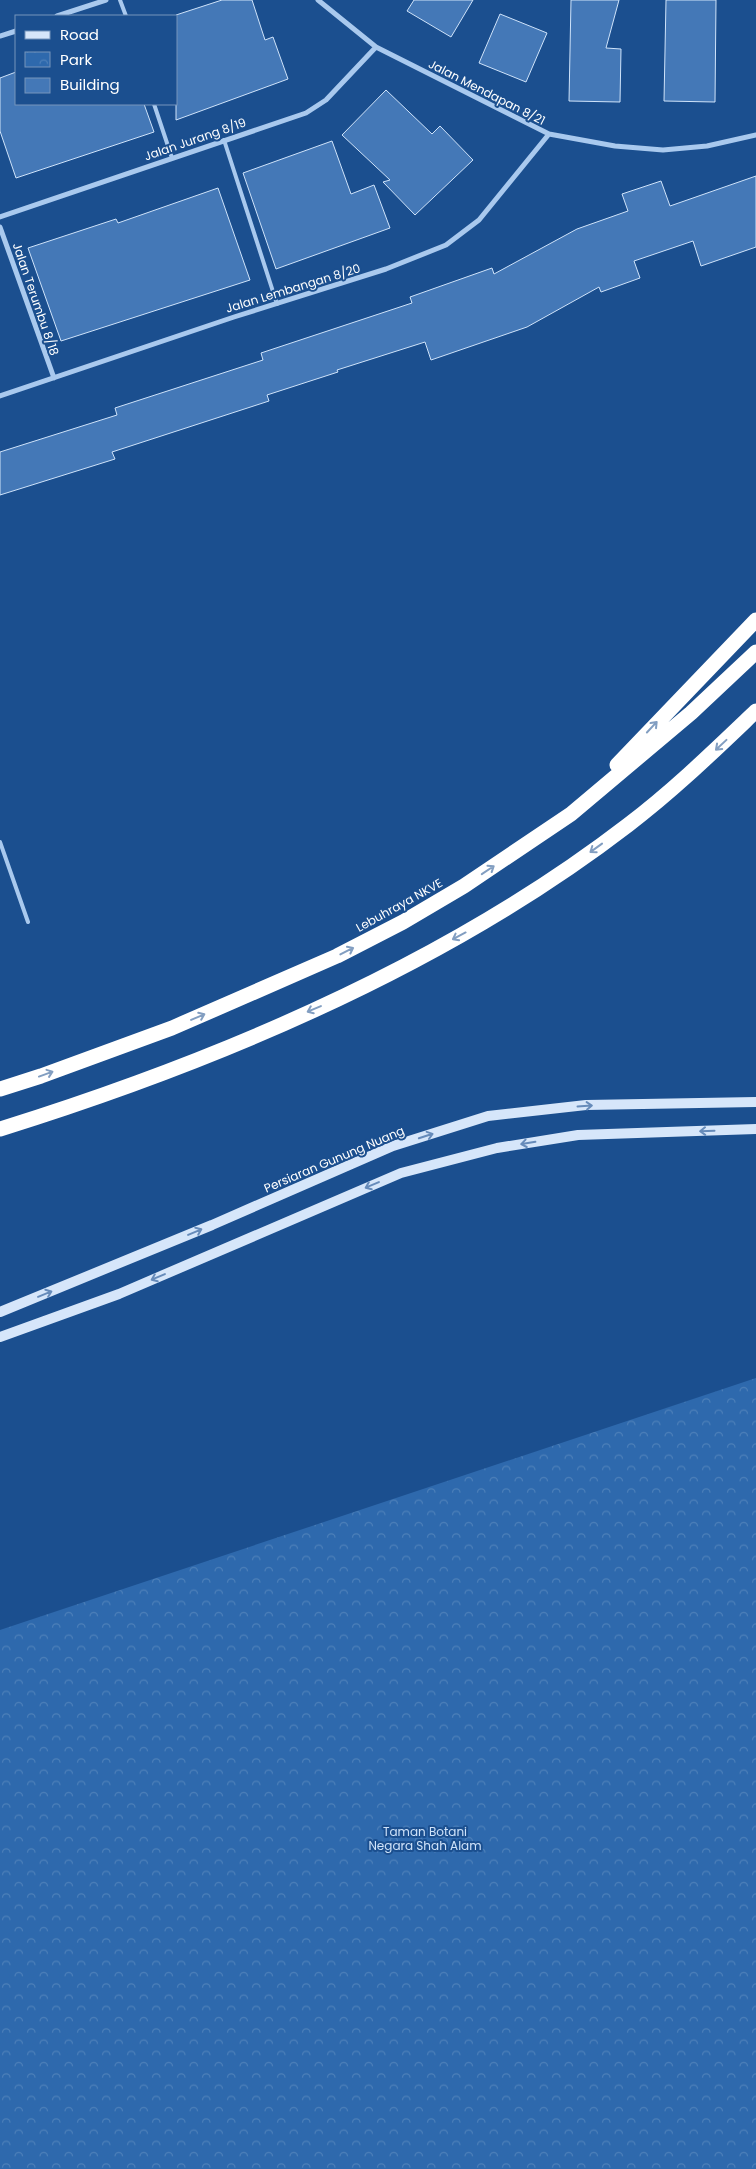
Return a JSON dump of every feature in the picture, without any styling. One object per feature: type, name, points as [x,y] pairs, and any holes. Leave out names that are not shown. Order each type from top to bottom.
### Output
[{"type":"highway","points":[[571,814],[686,691],[756,620]]},
{"type":"highway","name":"Lebuhraya NKVE","points":[[0,1089],[172,1028],[337,956],[403,922],[464,886],[571,814],[691,713],[756,652]]},
{"type":"highway","points":[[0,1129],[53,1112],[196,1060],[360,989],[471,930],[560,874],[628,825],[682,781],[756,711]]},
{"type":"street","points":[[60,15],[106,0]]},
{"type":"street","name":"Jalan Mendapan 8/21","points":[[318,0],[376,47],[548,134],[615,146],[663,150],[707,146],[756,135]]},
{"type":"street","points":[[0,36],[15,30]]},
{"type":"street","name":"Jalan Jurang 8/19","points":[[0,217],[306,112],[326,100],[376,47]]},
{"type":"street","name":"Jalan Lembangan 8/20","points":[[0,396],[386,269],[446,244],[479,220],[548,134]]},
{"type":"street","name":"Jalan Terumbu 8/18","points":[[0,227],[54,378]]},
{"type":"street","name":"Persiaran Gunung Nuang","points":[[0,1312],[178,1239],[394,1146],[488,1116],[586,1105],[756,1102]]},
{"type":"street","points":[[0,1337],[119,1294],[401,1173],[497,1148],[578,1135],[756,1129]]},
{"type":"lane","points":[[120,0],[126,15]]},
{"type":"lane","points":[[154,105],[172,158]]},
{"type":"lane","points":[[224,140],[277,304]]},
{"type":"lane","points":[[0,842],[28,922]]},
{"type":"green space","name":"Taman Botani Negara Shah Alam","points":[[756,1378],[756,2169],[0,2169],[0,1630]]},
{"type":"building","points":[[222,0],[252,0],[265,40],[273,37],[288,79],[176,120],[176,105],[178,105],[178,15],[176,15]]},
{"type":"building","points":[[414,0],[473,0],[451,37],[407,11]]},
{"type":"building","points":[[571,0],[619,0],[606,48],[621,49],[620,102],[569,101]]},
{"type":"building","points":[[666,0],[716,0],[715,102],[664,101]]},
{"type":"building","points":[[500,14],[547,33],[526,82],[479,63]]},
{"type":"building","points":[[15,72],[15,105],[144,105],[154,132],[16,178],[0,131],[0,78]]},
{"type":"building","points":[[386,90],[432,134],[440,126],[473,160],[415,215],[383,182],[390,180],[342,135]]},
{"type":"building","points":[[332,141],[351,194],[374,185],[390,228],[276,269],[243,173]]},
{"type":"building","points":[[756,176],[756,247],[701,266],[693,241],[634,261],[640,278],[601,292],[599,287],[527,327],[431,360],[425,342],[337,370],[338,372],[267,395],[269,401],[112,452],[115,459],[0,495],[0,452],[117,415],[115,408],[263,360],[261,353],[412,303],[410,297],[492,268],[494,274],[577,229],[628,211],[622,194],[661,181],[670,206]]},
{"type":"building","points":[[218,188],[250,280],[61,341],[28,248],[116,219],[118,223]]}]
